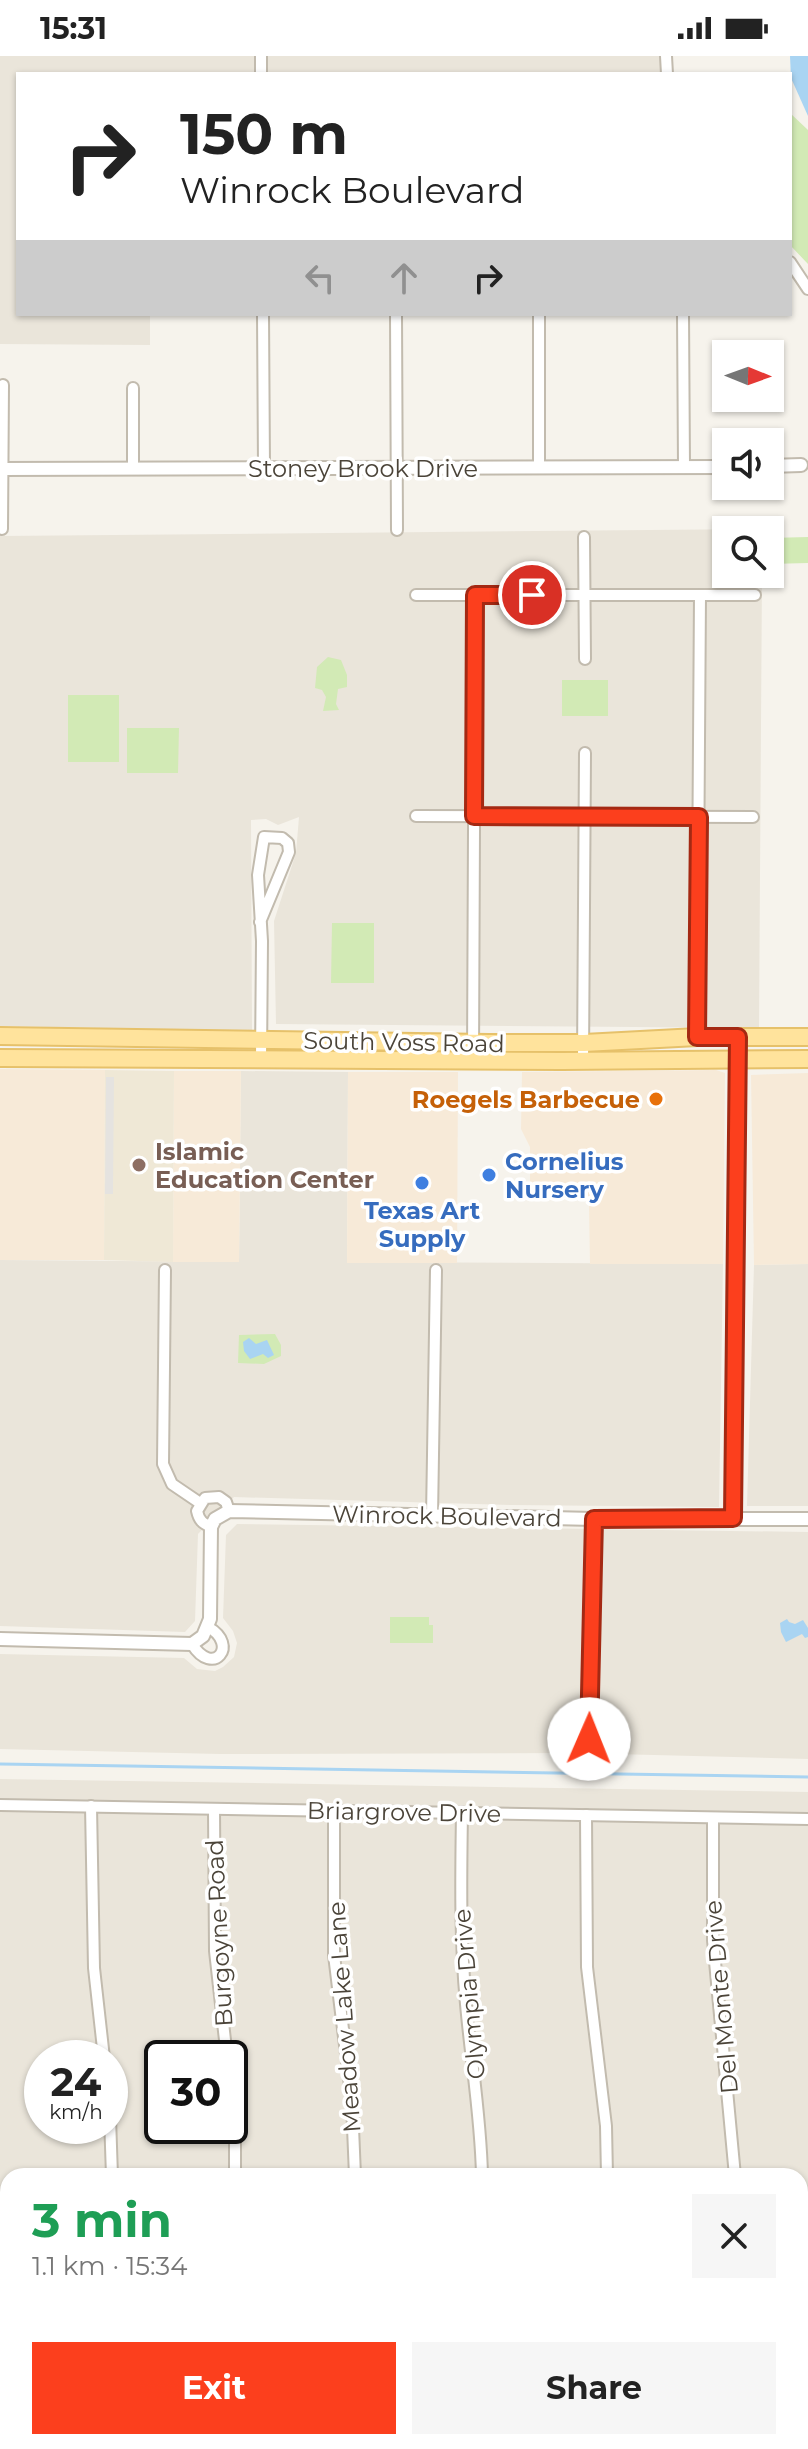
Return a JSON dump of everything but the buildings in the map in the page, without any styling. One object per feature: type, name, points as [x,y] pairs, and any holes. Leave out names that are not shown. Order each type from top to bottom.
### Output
[{"type":"main road","name":"South Voss Road","points":[[8,1036],[261,1041],[473,1051],[583,1061],[808,1059]]},
{"type":"main road","points":[[8,1036],[8,1058]]},
{"type":"main road","name":"South Voss Road","points":[[8,1058],[261,1059],[473,1051],[697,1037],[808,1037]]},
{"type":"main road","points":[[133,1058],[134,1039]]},
{"type":"street","points":[[792,265],[808,289]]},
{"type":"street","points":[[263,316],[264,468]]},
{"type":"street","points":[[396,316],[397,530]]},
{"type":"street","points":[[539,316],[539,467]]},
{"type":"street","points":[[683,316],[684,467]]},
{"type":"street","points":[[2,529],[3,385]]},
{"type":"street","points":[[133,388],[133,468]]},
{"type":"street","points":[[784,465],[804,464]]},
{"type":"street","name":"Stoney Brook Drive","points":[[1,469],[712,467]]},
{"type":"street","points":[[584,537],[585,659]]},
{"type":"street","points":[[416,595],[755,595]]},
{"type":"street","points":[[473,1051],[475,595]]},
{"type":"street","points":[[697,1037],[700,595]]},
{"type":"street","points":[[583,1061],[585,753]]},
{"type":"street","points":[[416,816],[753,817]]},
{"type":"street","points":[[260,922],[289,852],[285,839],[264,837],[258,875],[261,1059]]},
{"type":"street","points":[[733,1518],[738,1037]]},
{"type":"street","points":[[165,1270],[163,1464],[172,1484],[200,1503],[198,1518],[211,1527]]},
{"type":"street","points":[[432,1516],[436,1270]]},
{"type":"street","name":"Winrock Boulevard","points":[[200,1503],[211,1496],[226,1502],[229,1511],[594,1519],[808,1519]]},
{"type":"street","points":[[0,1639],[192,1644],[203,1636],[208,1627],[211,1527],[215,1519],[229,1511]]},
{"type":"street","points":[[589,1739],[594,1519]]},
{"type":"street","points":[[192,1644],[205,1660],[216,1659],[221,1654],[224,1647],[222,1639],[208,1627]]},
{"type":"street","name":"Briargrove Drive","points":[[0,1805],[808,1819]]},
{"type":"street","points":[[91,1806],[94,1968],[102,2040]]},
{"type":"street","name":"Burgoyne Road","points":[[214,1809],[215,1951],[225,2040]]},
{"type":"street","name":"Meadow Lake Lane","points":[[334,1811],[334,1955],[352,2103],[355,2168]]},
{"type":"street","name":"Olympia Drive","points":[[462,1812],[461,1939],[466,2008],[476,2077],[482,2168]]},
{"type":"street","points":[[586,1815],[587,1967],[606,2126],[607,2168]]},
{"type":"street","name":"Del Monte Drive","points":[[713,1818],[713,1940],[734,2168]]},
{"type":"street","points":[[111,2144],[112,2168]]},
{"type":"street","points":[[235,2144],[235,2168]]},
{"type":"shaded area","points":[[0,56],[661,56],[661,72],[16,72],[16,316],[150,316],[150,345],[0,344]]},
{"type":"shaded area","points":[[712,529],[712,588],[762,588],[759,1028],[276,1024],[274,921],[296,853],[299,817],[278,825],[266,819],[251,820],[252,1031],[0,1026],[0,536]]},
{"type":"shaded area","points":[[0,1069],[105,1070],[104,1260],[0,1260]]},
{"type":"shaded area","name":"Islamic Education Center","points":[[105,1070],[174,1071],[173,1262],[104,1260]]},
{"type":"shaded area","points":[[716,1070],[725,1073],[723,1264],[590,1264],[587,1197],[579,1191],[530,1191],[530,1147],[521,1129],[522,1072]]},
{"type":"shaded area","points":[[174,1071],[241,1071],[239,1262],[173,1262]]},
{"type":"shaded area","points":[[241,1071],[348,1072],[347,1262],[723,1264],[719,1507],[234,1497],[198,1534],[195,1621],[185,1632],[0,1626],[0,1260],[239,1262]]},
{"type":"shaded area","points":[[348,1072],[458,1072],[457,1263],[347,1263]]},
{"type":"shaded area","points":[[808,1073],[808,1264],[754,1265],[751,1075]]},
{"type":"shaded area","points":[[106,1077],[114,1077],[113,1194],[105,1194]]},
{"type":"shaded area","points":[[808,1264],[808,1506],[747,1506],[754,1265]]},
{"type":"shaded area","points":[[237,1524],[808,1532],[808,1759],[574,1753],[220,1754],[0,1749],[0,1654],[184,1658],[197,1669],[215,1671],[234,1657],[237,1643],[223,1618],[226,1535]]},
{"type":"shaded area","points":[[0,1779],[808,1792],[808,2168],[0,2168]]},
{"type":"green space","points":[[792,115],[808,130],[808,264],[792,247]]},
{"type":"green space","points":[[808,537],[808,563],[784,564],[784,538]]},
{"type":"green space","points":[[328,657],[341,660],[347,675],[347,687],[338,689],[336,704],[339,710],[323,711],[326,697],[322,690],[315,688],[317,667]]},
{"type":"green space","points":[[562,680],[608,680],[608,716],[562,716]]},
{"type":"green space","points":[[68,695],[119,695],[119,762],[68,762]]},
{"type":"green space","points":[[127,728],[179,728],[178,773],[127,773]]},
{"type":"green space","points":[[332,923],[374,923],[374,983],[331,983]]},
{"type":"green space","points":[[275,1334],[281,1345],[281,1356],[264,1364],[238,1363],[239,1335]]},
{"type":"green space","points":[[390,1617],[429,1617],[429,1625],[433,1625],[433,1643],[390,1643]]},
{"type":"water","points":[[790,56],[808,56],[808,116],[792,80]]},
{"type":"water","points":[[249,1338],[256,1344],[267,1340],[274,1355],[268,1358],[263,1354],[250,1359],[244,1351],[243,1342]]},
{"type":"water","points":[[787,1619],[795,1624],[803,1620],[808,1628],[808,1637],[802,1634],[786,1642],[780,1623]]},
{"type":"waterway","points":[[0,1764],[808,1777]]},
{"type":"place","name":"Roegels Barbecue","points":[[656,1099]]},
{"type":"place","name":"Islamic Education Center","points":[[139,1165]]},
{"type":"place","name":"Cornelius Nursery","points":[[489,1175]]},
{"type":"place","name":"Texas Art Supply","points":[[422,1183]]},
{"type":"route","points":[[532,595],[475,595],[474,816],[699,817],[697,1037],[738,1037],[733,1518],[594,1519],[589,1739]]}]
